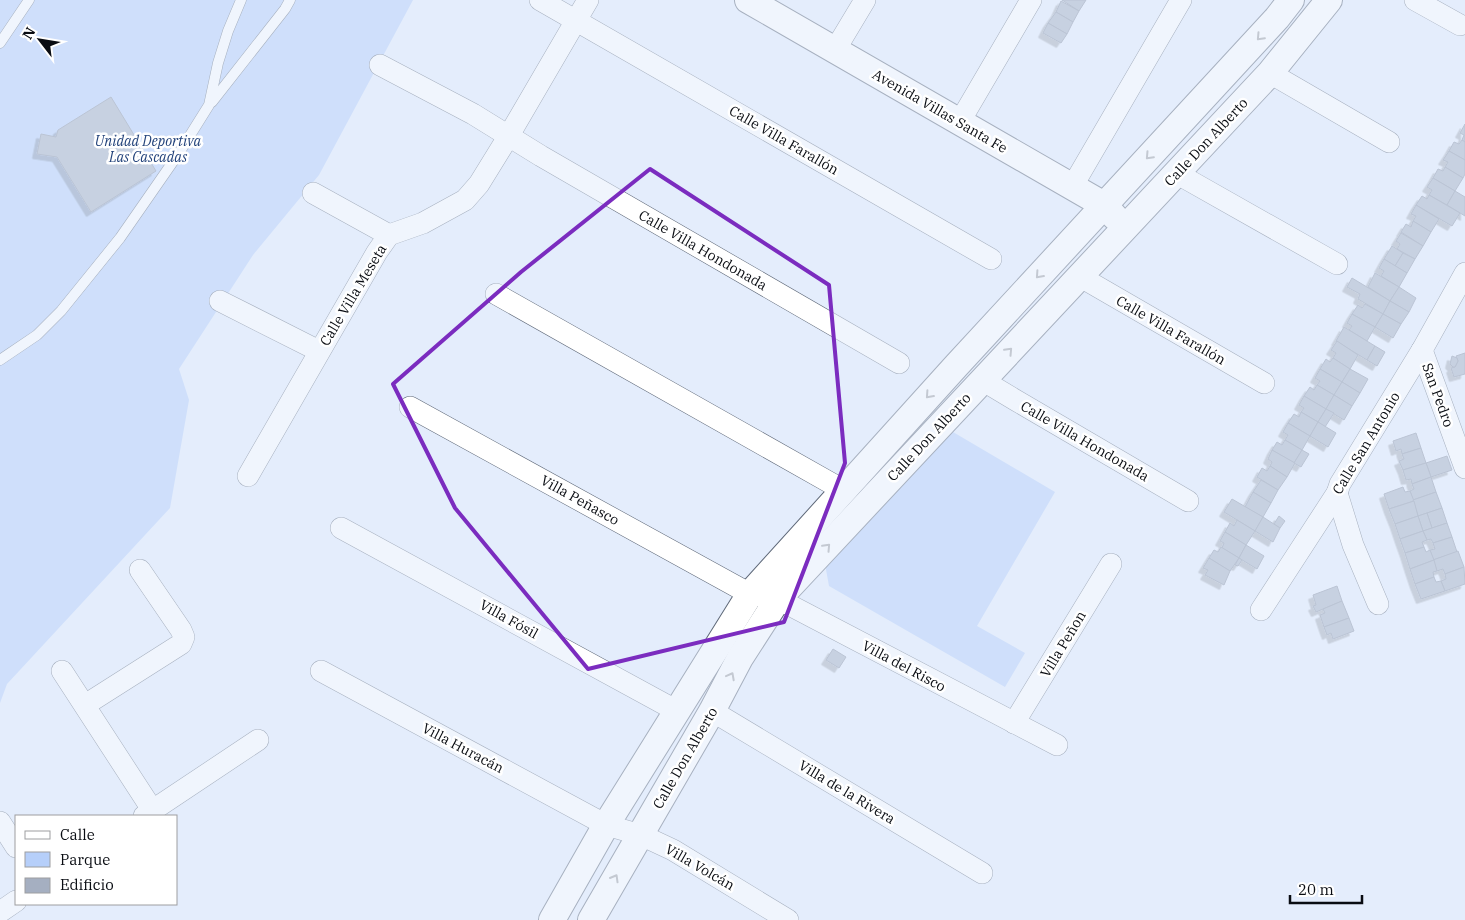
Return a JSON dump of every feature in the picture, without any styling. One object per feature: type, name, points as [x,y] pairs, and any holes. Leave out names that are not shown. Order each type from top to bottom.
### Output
[{"type":"street","name":"Calle Villa Farallón","points":[[540,0],[991,259]]},
{"type":"street","name":"Calle Villa Meseta","points":[[248,476],[376,252],[389,235],[423,223],[465,200],[479,184],[588,0]]},
{"type":"street","name":"Avenida Villas Santa Fe","points":[[748,0],[1104,205],[1126,228]]},
{"type":"street","points":[[835,50],[865,0]]},
{"type":"street","points":[[959,123],[1031,0]]},
{"type":"street","points":[[1072,187],[1181,0]]},
{"type":"street","name":"Calle Don Alberto","points":[[552,920],[606,825],[750,594],[1277,18],[1291,0]]},
{"type":"street","name":"Calle Don Alberto","points":[[590,920],[712,711],[740,658],[778,599],[1270,73],[1329,0]]},
{"type":"street","points":[[1415,0],[1460,25]]},
{"type":"street","name":"Calle Villa Hondonada","points":[[380,65],[473,114],[508,137],[899,363]]},
{"type":"street","points":[[1270,73],[1389,142]]},
{"type":"street","points":[[1176,173],[1337,264]]},
{"type":"street","points":[[313,193],[389,235]]},
{"type":"street","name":"Calle San Antonio","points":[[1261,610],[1337,494],[1340,484],[1422,350],[1465,273]]},
{"type":"street","name":"Calle Villa Farallón","points":[[1079,276],[1264,383]]},
{"type":"street","points":[[496,294],[844,490]]},
{"type":"street","points":[[220,302],[319,352]]},
{"type":"street","name":"San Pedro","points":[[1422,350],[1465,468]]},
{"type":"street","name":"Calle Villa Hondonada","points":[[982,380],[1188,501]]},
{"type":"street","name":"Villa Peñasco","points":[[410,407],[750,594]]},
{"type":"street","points":[[1337,494],[1353,545],[1378,604]]},
{"type":"street","name":"Villa Fósil","points":[[341,528],[677,711]]},
{"type":"street","name":"Villa Peñon","points":[[1014,723],[1111,564]]},
{"type":"street","points":[[85,705],[181,644],[184,637],[140,570]]},
{"type":"street","name":"Villa del Risco","points":[[750,594],[778,599],[1056,744]]},
{"type":"street","points":[[62,671],[85,705],[148,814],[258,740]]},
{"type":"street","name":"Villa Huracán","points":[[321,671],[606,825]]},
{"type":"street","name":"Villa de la Rivera","points":[[712,711],[982,872]]},
{"type":"street","points":[[0,822],[15,845]]},
{"type":"street","name":"Villa Volcán","points":[[606,825],[641,835],[673,850],[788,920]]},
{"type":"street","points":[[0,912],[15,902]]},
{"type":"lane","points":[[0,43],[29,0]]},
{"type":"lane","points":[[210,105],[218,64],[228,31],[241,0]]},
{"type":"lane","points":[[0,366],[4,358],[37,335],[67,304],[120,238],[210,105],[280,16],[290,0]]},
{"type":"highlighted area","points":[[650,169],[829,285],[845,463],[784,622],[588,669],[455,508],[393,384],[521,272]]},
{"type":"green space","name":"Unidad Deportiva Las Cascadas","points":[[0,0],[413,0],[319,175],[253,255],[179,369],[189,400],[170,508],[7,684],[0,703]]},
{"type":"green space","points":[[953,432],[1055,492],[977,626],[1025,653],[1005,687],[829,586],[825,564]]},
{"type":"building","points":[[1062,0],[1086,0],[1079,11]]},
{"type":"building","points":[[1061,1],[1079,11],[1073,22],[1056,12]]},
{"type":"building","points":[[1056,12],[1073,22],[1067,34],[1048,23]]},
{"type":"building","points":[[1048,23],[1067,34],[1061,43],[1043,33]]},
{"type":"building","points":[[111,97],[156,171],[91,212],[57,157],[37,154],[41,134],[56,137],[58,130]]},
{"type":"building","points":[[1465,124],[1465,142],[1462,140],[1464,135],[1460,133]]},
{"type":"building","points":[[1462,140],[1465,142],[1465,160],[1449,151],[1454,142],[1459,144]]},
{"type":"building","points":[[1449,151],[1465,160],[1465,174],[1463,178],[1445,167],[1448,162],[1443,160]]},
{"type":"building","points":[[1445,167],[1463,178],[1455,191],[1433,178],[1438,169],[1443,171]]},
{"type":"building","points":[[1433,178],[1455,191],[1447,205],[1429,195],[1432,190],[1427,187]]},
{"type":"building","points":[[1455,191],[1465,197],[1465,216],[1447,205]]},
{"type":"building","points":[[1429,195],[1460,213],[1452,226],[1416,205],[1422,196],[1427,199]]},
{"type":"building","points":[[1416,205],[1439,219],[1431,232],[1413,221],[1416,216],[1411,214]]},
{"type":"building","points":[[1413,221],[1431,232],[1423,246],[1401,232],[1406,224],[1411,227]]},
{"type":"building","points":[[1401,233],[1423,246],[1415,259],[1397,249],[1400,244],[1396,241]]},
{"type":"building","points":[[1392,246],[1403,253],[1395,266],[1384,259]]},
{"type":"building","points":[[1403,253],[1415,259],[1407,273],[1395,266]]},
{"type":"building","points":[[1384,259],[1407,273],[1399,287],[1381,276],[1384,271],[1379,268]]},
{"type":"building","points":[[1375,273],[1399,287],[1390,301],[1368,287]]},
{"type":"building","points":[[1352,278],[1390,301],[1383,314],[1358,299],[1360,294],[1347,287]]},
{"type":"building","points":[[1399,287],[1416,298],[1409,312],[1390,301]]},
{"type":"building","points":[[1390,301],[1409,312],[1401,324],[1383,314]]},
{"type":"building","points":[[1365,304],[1383,314],[1375,327],[1352,314],[1358,305],[1362,308]]},
{"type":"building","points":[[1352,314],[1375,327],[1367,341],[1349,330],[1352,326],[1347,323]]},
{"type":"building","points":[[1383,314],[1401,324],[1393,338],[1375,327]]},
{"type":"building","points":[[1344,327],[1375,346],[1367,360],[1336,341]]},
{"type":"building","points":[[1337,341],[1358,355],[1350,369],[1333,358],[1336,353],[1331,350]]},
{"type":"building","points":[[1375,346],[1385,352],[1377,366],[1367,360]]},
{"type":"building","points":[[1465,353],[1465,374],[1454,377],[1451,368],[1455,367],[1458,361],[1456,356]]},
{"type":"building","points":[[1452,356],[1457,358],[1458,361],[1455,367],[1450,364]]},
{"type":"building","points":[[1333,358],[1350,369],[1342,382],[1320,369],[1326,359],[1330,362]]},
{"type":"building","points":[[1320,369],[1342,382],[1334,395],[1317,385],[1320,381],[1315,378]]},
{"type":"building","points":[[1350,369],[1368,379],[1360,393],[1342,382]]},
{"type":"building","points":[[1342,382],[1360,393],[1352,406],[1334,395]]},
{"type":"building","points":[[1317,385],[1334,395],[1326,409],[1304,396],[1310,387],[1314,390]]},
{"type":"building","points":[[1334,395],[1352,406],[1344,420],[1326,409]]},
{"type":"building","points":[[1304,396],[1326,409],[1318,422],[1301,412],[1304,408],[1299,405]]},
{"type":"building","points":[[1326,409],[1334,413],[1325,427],[1318,422]]},
{"type":"building","points":[[1301,412],[1318,422],[1310,436],[1288,423],[1294,414],[1299,417]]},
{"type":"building","points":[[1318,422],[1336,433],[1328,447],[1310,436]]},
{"type":"building","points":[[1288,423],[1310,436],[1302,450],[1285,440],[1288,435],[1283,432]]},
{"type":"building","points":[[1416,433],[1421,448],[1402,454],[1401,449],[1396,451],[1393,441]]},
{"type":"building","points":[[1285,440],[1302,450],[1294,463],[1272,450],[1277,442],[1282,445]]},
{"type":"building","points":[[1421,448],[1426,463],[1403,470],[1399,461],[1404,459],[1402,454]]},
{"type":"building","points":[[1272,450],[1295,463],[1287,477],[1270,466],[1272,462],[1268,459]]},
{"type":"building","points":[[1302,450],[1309,454],[1301,467],[1294,463]]},
{"type":"building","points":[[1447,456],[1452,470],[1431,477],[1426,463]]},
{"type":"building","points":[[1426,463],[1431,477],[1412,484],[1411,479],[1406,480],[1403,470]]},
{"type":"building","points":[[1270,466],[1287,477],[1278,490],[1257,477],[1262,468],[1267,471]]},
{"type":"building","points":[[1431,477],[1436,492],[1413,500],[1410,491],[1414,489],[1412,484]]},
{"type":"building","points":[[1261,480],[1278,490],[1271,503],[1253,492]]},
{"type":"building","points":[[1403,487],[1405,492],[1410,491],[1414,501],[1389,509],[1384,494]]},
{"type":"building","points":[[1253,492],[1271,503],[1263,517],[1245,507]]},
{"type":"building","points":[[1436,492],[1442,508],[1418,516],[1413,500]]},
{"type":"building","points":[[1232,499],[1263,517],[1255,531],[1224,512]]},
{"type":"building","points":[[1414,501],[1418,516],[1395,524],[1389,509]]},
{"type":"building","points":[[1442,508],[1447,523],[1432,528],[1427,513]]},
{"type":"building","points":[[1427,513],[1432,528],[1423,531],[1418,516]]},
{"type":"building","points":[[1279,516],[1285,521],[1280,528],[1274,524]]},
{"type":"building","points":[[1418,516],[1423,531],[1400,539],[1395,524]]},
{"type":"building","points":[[1263,517],[1280,528],[1273,542],[1255,531]]},
{"type":"building","points":[[1237,520],[1255,531],[1246,545],[1225,532],[1230,523],[1234,526]]},
{"type":"building","points":[[1447,523],[1452,537],[1433,543],[1431,539],[1427,540],[1423,531]]},
{"type":"building","points":[[1423,531],[1427,540],[1422,542],[1424,547],[1405,553],[1400,539]]},
{"type":"building","points":[[1225,532],[1246,545],[1239,558],[1222,548],[1224,543],[1220,541]]},
{"type":"building","points":[[1452,537],[1457,552],[1433,560],[1430,550],[1435,549],[1433,543]]},
{"type":"building","points":[[1246,545],[1264,556],[1257,569],[1239,558]]},
{"type":"building","points":[[1221,547],[1239,558],[1230,571],[1209,558],[1214,550],[1218,552]]},
{"type":"building","points":[[1424,547],[1426,552],[1430,550],[1434,560],[1410,569],[1405,553]]},
{"type":"building","points":[[1458,551],[1464,567],[1445,574],[1443,569],[1437,571],[1433,560]]},
{"type":"building","points":[[1209,558],[1230,571],[1224,585],[1205,575],[1208,570],[1203,568]]},
{"type":"building","points":[[1239,558],[1242,560],[1238,566],[1235,565]]},
{"type":"building","points":[[1434,560],[1437,571],[1433,572],[1434,577],[1415,584],[1410,569]]},
{"type":"building","points":[[1464,567],[1465,584],[1445,591],[1441,581],[1446,579],[1445,574]]},
{"type":"building","points":[[1434,577],[1436,582],[1441,581],[1445,591],[1421,599],[1415,584]]},
{"type":"building","points":[[1337,586],[1342,601],[1316,612],[1313,606],[1316,605],[1313,595]]},
{"type":"building","points":[[1342,601],[1349,618],[1324,627],[1320,615],[1325,613],[1323,609]]},
{"type":"building","points":[[1349,618],[1354,631],[1333,639],[1331,633],[1327,635],[1324,627]]},
{"type":"building","points":[[833,649],[846,657],[839,668],[826,660]]}]
